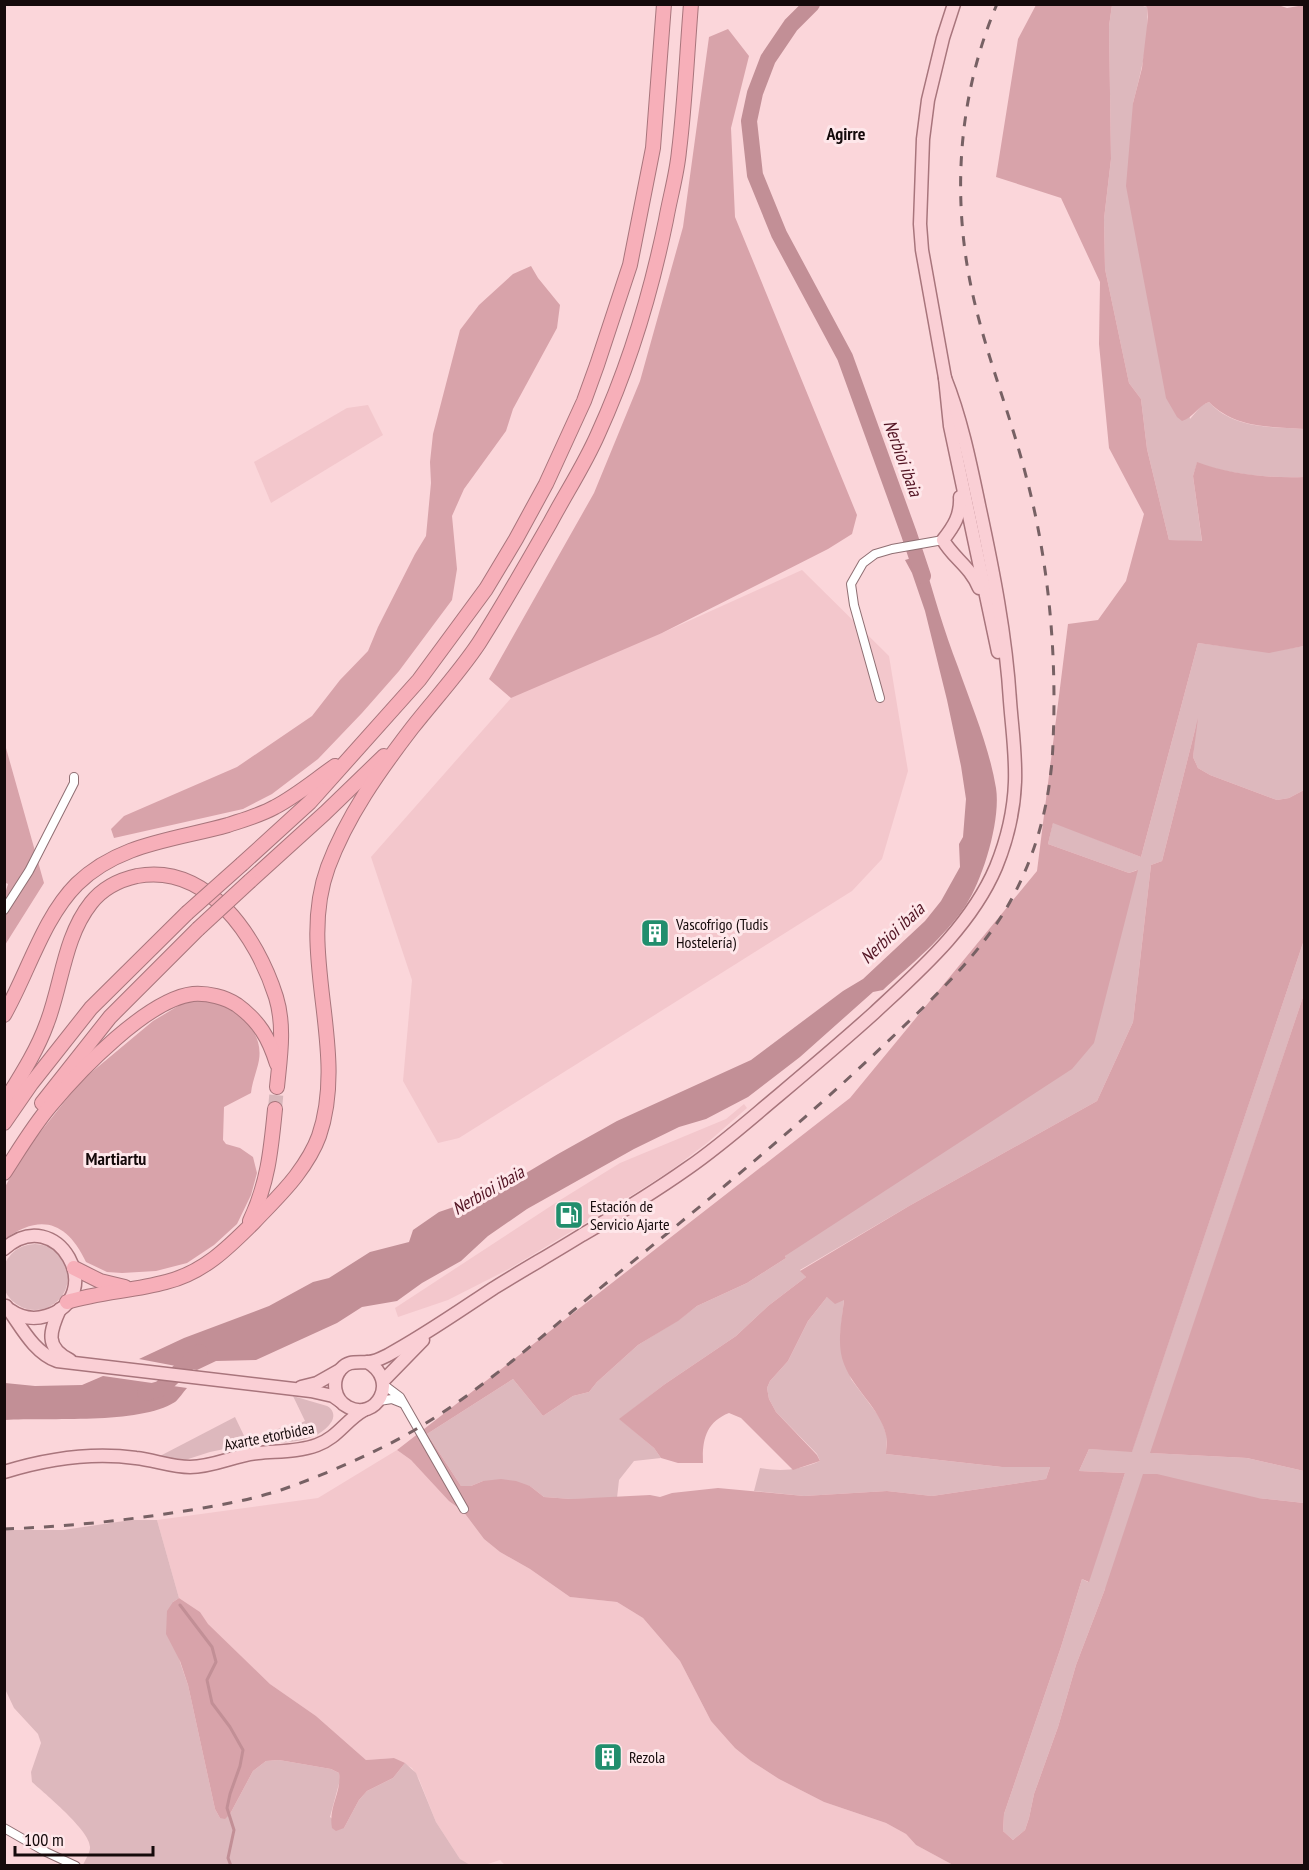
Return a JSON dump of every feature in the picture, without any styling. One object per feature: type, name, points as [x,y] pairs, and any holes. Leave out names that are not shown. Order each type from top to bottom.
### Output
[{"type":"highway","points":[[4,1123],[31,1084],[92,1008],[187,913],[310,802],[358,749],[419,680],[486,589],[530,514],[574,425],[597,365],[630,265],[653,148],[664,4]]},
{"type":"highway","points":[[4,1160],[44,1100],[110,1017],[198,929],[325,813],[412,728],[443,692],[504,603],[597,437],[622,378],[655,273],[679,154],[691,4]]},
{"type":"highway","points":[[64,1306],[98,1293],[167,1282],[187,1275],[222,1254],[294,1178],[317,1140],[324,1114],[328,1075],[318,953],[318,921],[324,881],[350,816],[412,728]]},
{"type":"highway","points":[[4,1015],[51,920],[77,884],[94,870],[135,848],[228,824],[273,808],[358,749]]},
{"type":"highway","points":[[4,1103],[25,1070],[48,1022],[70,944],[79,921],[102,891],[125,879],[151,874],[171,875],[219,901],[232,915],[257,952],[276,999],[281,1030],[278,1084],[277,1064],[267,1037],[258,1023],[244,1011],[221,998],[203,994],[182,997],[164,1004],[133,1025],[75,1078],[50,1106],[4,1173]]},
{"type":"highway","points":[[245,1231],[258,1204],[271,1160],[275,1109]]},
{"type":"highway","points":[[74,1268],[100,1281],[130,1288]]},
{"type":"main road","points":[[954,4],[928,100],[920,195],[922,250],[945,378],[950,426],[1004,683],[1010,699]]},
{"type":"main road","points":[[285,1389],[312,1385],[352,1362],[379,1360],[392,1353],[653,1191],[720,1144],[846,1038],[895,993],[945,943],[979,899],[996,867],[1005,842],[1015,785],[1014,730],[994,578],[954,400],[945,378]]},
{"type":"main road","points":[[950,426],[948,441],[961,509],[956,522],[946,535],[948,549],[974,576],[979,588],[993,650],[1000,661]]},
{"type":"main road","points":[[953,553],[963,552],[975,537],[976,515],[969,478],[970,466]]},
{"type":"main road","points":[[946,535],[960,528],[982,544],[994,604],[1001,619]]},
{"type":"main road","points":[[4,1249],[20,1239],[30,1237],[49,1239],[65,1250],[74,1268],[74,1286],[52,1327],[51,1342],[62,1356],[82,1364]]},
{"type":"main road","points":[[5,1306],[35,1347],[45,1356],[57,1361],[311,1391],[333,1396],[353,1409],[364,1410],[379,1401],[384,1383],[409,1353],[450,1318]]},
{"type":"main road","points":[[5,1306],[14,1312],[32,1318],[52,1314],[64,1306]]},
{"type":"main road","points":[[367,1362],[379,1371],[384,1383]]},
{"type":"main road","points":[[340,1370],[337,1374],[335,1391],[342,1402],[346,1418],[343,1427]]},
{"type":"main road","name":"Axarte etorbidea","points":[[4,1472],[41,1462],[75,1457],[132,1457],[161,1464],[195,1467],[212,1465],[249,1454],[306,1449],[330,1439],[353,1417],[364,1410]]},
{"type":"street","points":[[880,698],[851,585],[863,563],[875,554],[946,535]]},
{"type":"street","points":[[4,910],[29,871],[74,783],[74,777]]},
{"type":"street","points":[[384,1383],[400,1397],[464,1509]]},
{"type":"street","points":[[379,1401],[397,1400],[405,1407]]},
{"type":"street","points":[[4,1828],[76,1866]]},
{"type":"shaded area","points":[[1275,4],[1287,8],[1304,5],[1304,429],[1266,426],[1241,421],[1219,411],[1209,402],[1182,421],[1177,417],[1166,398],[1126,186],[1133,103],[1142,68],[1148,17],[1147,7],[1143,5]]},
{"type":"shaded area","points":[[1036,5],[1112,5],[1109,26],[1111,159],[1104,219],[1105,269],[1129,383],[1141,399],[1147,449],[1169,540],[1202,541],[1193,476],[1197,462],[1250,475],[1304,477],[1304,646],[1269,653],[1198,643],[1141,857],[1053,823],[1048,844],[1129,873],[1138,870],[1094,1043],[1072,1069],[747,1283],[697,1306],[678,1321],[638,1345],[589,1392],[573,1396],[543,1416],[513,1379],[427,1434],[461,1486],[501,1479],[530,1486],[544,1497],[571,1499],[650,1495],[660,1497],[672,1493],[718,1488],[804,1496],[887,1491],[932,1496],[1046,1479],[1050,1467],[1002,1467],[886,1454],[887,1440],[883,1425],[844,1364],[840,1348],[840,1332],[844,1300],[835,1304],[827,1297],[808,1321],[788,1361],[770,1381],[767,1388],[769,1399],[776,1412],[820,1461],[793,1470],[741,1418],[729,1413],[715,1421],[710,1427],[703,1447],[703,1463],[678,1463],[661,1458],[654,1448],[619,1419],[665,1384],[736,1336],[768,1306],[806,1277],[800,1271],[909,1206],[1097,1101],[1133,1022],[1151,865],[1162,861],[1198,718],[1193,757],[1198,768],[1210,775],[1277,800],[1289,798],[1304,790],[1304,940],[1132,1452],[1089,1449],[1079,1471],[1125,1473],[1089,1582],[1082,1579],[1004,1814],[1003,1831],[1013,1840],[1025,1830],[1034,1794],[1058,1727],[1076,1665],[1105,1589],[1143,1474],[1157,1474],[1258,1498],[1304,1503],[1304,1865],[953,1865],[916,1845],[906,1834],[886,1823],[824,1802],[779,1779],[751,1761],[735,1748],[711,1721],[680,1661],[643,1618],[617,1602],[570,1597],[530,1569],[500,1552],[484,1539],[463,1511],[449,1501],[411,1460],[397,1450],[850,1098],[1037,871],[1068,624],[1098,620],[1126,581],[1144,514],[1109,448],[1099,344],[1100,282],[1061,198],[996,177],[1018,39]]},
{"type":"shaded area","points":[[1112,5],[1147,7],[1146,43],[1133,103],[1190,419],[1202,405],[1209,402],[1219,411],[1241,422],[1266,427],[1304,429],[1304,477],[1250,475],[1197,463],[1193,476],[1202,542],[1169,540],[1147,449],[1141,399],[1129,383],[1105,269],[1104,219],[1111,159],[1109,26]]},
{"type":"shaded area","points":[[728,29],[749,56],[731,128],[735,217],[857,515],[852,534],[828,549],[662,633],[511,698],[489,679],[594,493],[640,381],[683,227],[709,37]]},
{"type":"shaded area","points":[[531,266],[560,305],[557,328],[513,409],[506,431],[464,489],[452,516],[457,569],[452,600],[399,671],[362,713],[318,759],[272,794],[243,809],[114,838],[111,829],[124,816],[237,767],[312,716],[340,680],[368,651],[378,627],[426,536],[433,434],[460,330],[479,305],[513,274]]},
{"type":"shaded area","points":[[368,405],[383,435],[271,503],[254,462],[347,408]]},
{"type":"shaded area","points":[[922,555],[948,640],[985,742],[993,772],[997,801],[993,832],[979,880],[966,905],[937,940],[883,990],[873,992],[800,1057],[748,1097],[706,1119],[679,1127],[634,1149],[527,1209],[488,1236],[461,1261],[422,1283],[397,1301],[362,1307],[337,1323],[256,1360],[216,1361],[197,1370],[139,1359],[184,1338],[269,1306],[313,1282],[329,1278],[370,1252],[409,1242],[413,1230],[439,1212],[489,1195],[617,1121],[751,1060],[843,991],[863,979],[925,921],[941,901],[960,867],[959,844],[963,837],[966,799],[947,700],[925,611],[905,560]]},
{"type":"shaded area","points":[[802,570],[889,656],[908,771],[882,859],[852,891],[459,1138],[438,1143],[403,1081],[412,980],[371,857],[511,698],[617,644],[662,633]]},
{"type":"shaded area","points":[[1198,643],[1269,652],[1304,646],[1304,790],[1289,798],[1277,800],[1210,775],[1198,768],[1193,757],[1196,726],[1162,861],[1151,865],[1133,1022],[1097,1101],[800,1270],[806,1277],[768,1306],[736,1336],[665,1384],[620,1419],[654,1448],[661,1458],[634,1461],[619,1480],[617,1498],[544,1497],[530,1486],[483,1481],[471,1486],[461,1486],[427,1434],[513,1379],[543,1416],[573,1396],[589,1392],[638,1345],[697,1306],[747,1283],[786,1258],[785,1256],[1137,870],[1129,873],[1048,844],[1053,822],[1141,857]]},
{"type":"shaded area","points":[[4,741],[44,883],[5,945],[5,894],[8,884],[4,882]]},
{"type":"shaded area","points":[[1304,940],[1304,994],[1151,1453],[1247,1458],[1304,1471],[1304,1503],[1258,1498],[1105,1589],[1076,1665],[1058,1727],[1034,1794],[1025,1830],[1013,1840],[1003,1831],[1004,1814],[1082,1579],[1088,1582],[1125,1473],[1079,1471],[1089,1449],[1132,1451]]},
{"type":"shaded area","points":[[1304,994],[1304,1471],[1247,1458],[1150,1453]]},
{"type":"shaded area","points":[[208,999],[228,1008],[245,1021],[257,1038],[259,1049],[259,1060],[251,1093],[224,1107],[223,1140],[226,1144],[240,1148],[253,1157],[257,1173],[251,1195],[237,1224],[214,1245],[187,1263],[156,1271],[107,1272],[86,1262],[79,1248],[70,1238],[62,1230],[52,1226],[41,1224],[30,1226],[5,1239],[5,1187],[22,1155],[81,1081],[153,1021],[183,1003]]},
{"type":"shaded area","name":"Estación de Servicio Ajarte","points":[[744,1104],[747,1108],[707,1143],[637,1192],[507,1270],[448,1300],[398,1317],[395,1308],[620,1163],[726,1119]]},
{"type":"shaded area","points":[[28,1244],[42,1244],[54,1249],[63,1258],[68,1277],[66,1290],[59,1301],[42,1310],[28,1310],[16,1305],[7,1296],[2,1284],[2,1270],[7,1258],[16,1249]]},
{"type":"shaded area","points":[[827,1297],[844,1299],[840,1338],[851,1379],[881,1419],[887,1437],[886,1454],[1002,1467],[1050,1467],[1046,1479],[932,1496],[887,1491],[804,1496],[754,1491],[760,1468],[790,1469],[820,1461],[817,1454],[776,1412],[769,1399],[767,1388],[770,1381],[788,1361],[808,1321]]},
{"type":"shaded area","points":[[103,1376],[187,1388],[175,1402],[139,1414],[117,1417],[5,1420],[5,1383],[35,1386],[82,1385]]},
{"type":"shaded area","points":[[293,1396],[329,1407],[333,1414],[332,1421],[325,1429],[308,1438],[258,1444],[257,1440],[280,1428],[282,1432],[305,1421]]},
{"type":"shaded area","points":[[235,1417],[248,1444],[182,1461],[160,1456]]},
{"type":"shaded area","points":[[397,1450],[411,1460],[463,1511],[484,1539],[500,1552],[530,1569],[570,1597],[617,1602],[643,1618],[680,1661],[711,1721],[751,1761],[779,1779],[824,1802],[886,1823],[906,1834],[916,1845],[953,1865],[506,1866],[500,1860],[485,1865],[470,1866],[465,1863],[436,1822],[419,1779],[412,1768],[394,1758],[366,1760],[316,1716],[270,1684],[207,1624],[200,1612],[179,1598],[157,1520],[318,1498]]},
{"type":"shaded area","points":[[131,1520],[157,1520],[179,1598],[173,1602],[180,1662],[188,1685],[215,1809],[220,1818],[230,1814],[253,1771],[266,1761],[279,1760],[331,1769],[339,1773],[340,1780],[330,1817],[344,1828],[359,1800],[367,1791],[393,1778],[405,1763],[416,1773],[436,1822],[460,1859],[470,1865],[83,1865],[90,1850],[89,1841],[76,1823],[32,1782],[31,1772],[41,1743],[38,1734],[14,1708],[5,1689],[5,1530],[63,1530]]},
{"type":"shaded area","points":[[179,1598],[200,1612],[208,1624],[270,1684],[316,1716],[366,1760],[394,1758],[405,1763],[393,1778],[367,1791],[359,1800],[344,1828],[336,1831],[332,1828],[331,1820],[339,1787],[339,1773],[331,1769],[279,1760],[266,1761],[253,1771],[230,1814],[225,1819],[220,1818],[215,1809],[188,1685],[180,1661],[166,1634],[167,1611]]},
{"type":"waterway","name":"Nerbioi ibaia","points":[[812,4],[791,25],[768,59],[755,93],[749,121],[755,175],[779,234],[845,357],[923,576]]},
{"type":"waterway","name":"Nerbioi ibaia","points":[[145,1393],[160,1389],[200,1352]]},
{"type":"waterway","points":[[180,1605],[212,1647],[216,1662],[207,1680],[212,1703],[230,1727],[243,1750],[227,1808],[234,1830],[228,1858],[231,1866]]},
{"type":"tunnel","points":[[275,1109],[277,1087]]},
{"type":"railway","points":[[4,1529],[125,1519],[253,1498],[281,1490],[369,1454],[443,1412],[502,1369],[786,1134],[932,999],[976,952],[1001,917],[1013,897],[1031,855],[1039,833],[1049,789],[1052,766],[1054,676],[1046,575],[1034,509],[974,300],[962,226],[962,150],[966,113],[973,76],[997,4]]},
{"type":"place","name":"Vascofrigo (Tudis Hostelería)","points":[[655,933]]},
{"type":"place","name":"Estación de Servicio Ajarte","points":[[569,1215]]},
{"type":"place","name":"Rezola","points":[[608,1757]]},
{"type":"district","name":"Agirre","points":[[846,133]]},
{"type":"district","name":"Martiartu","points":[[116,1158]]}]
